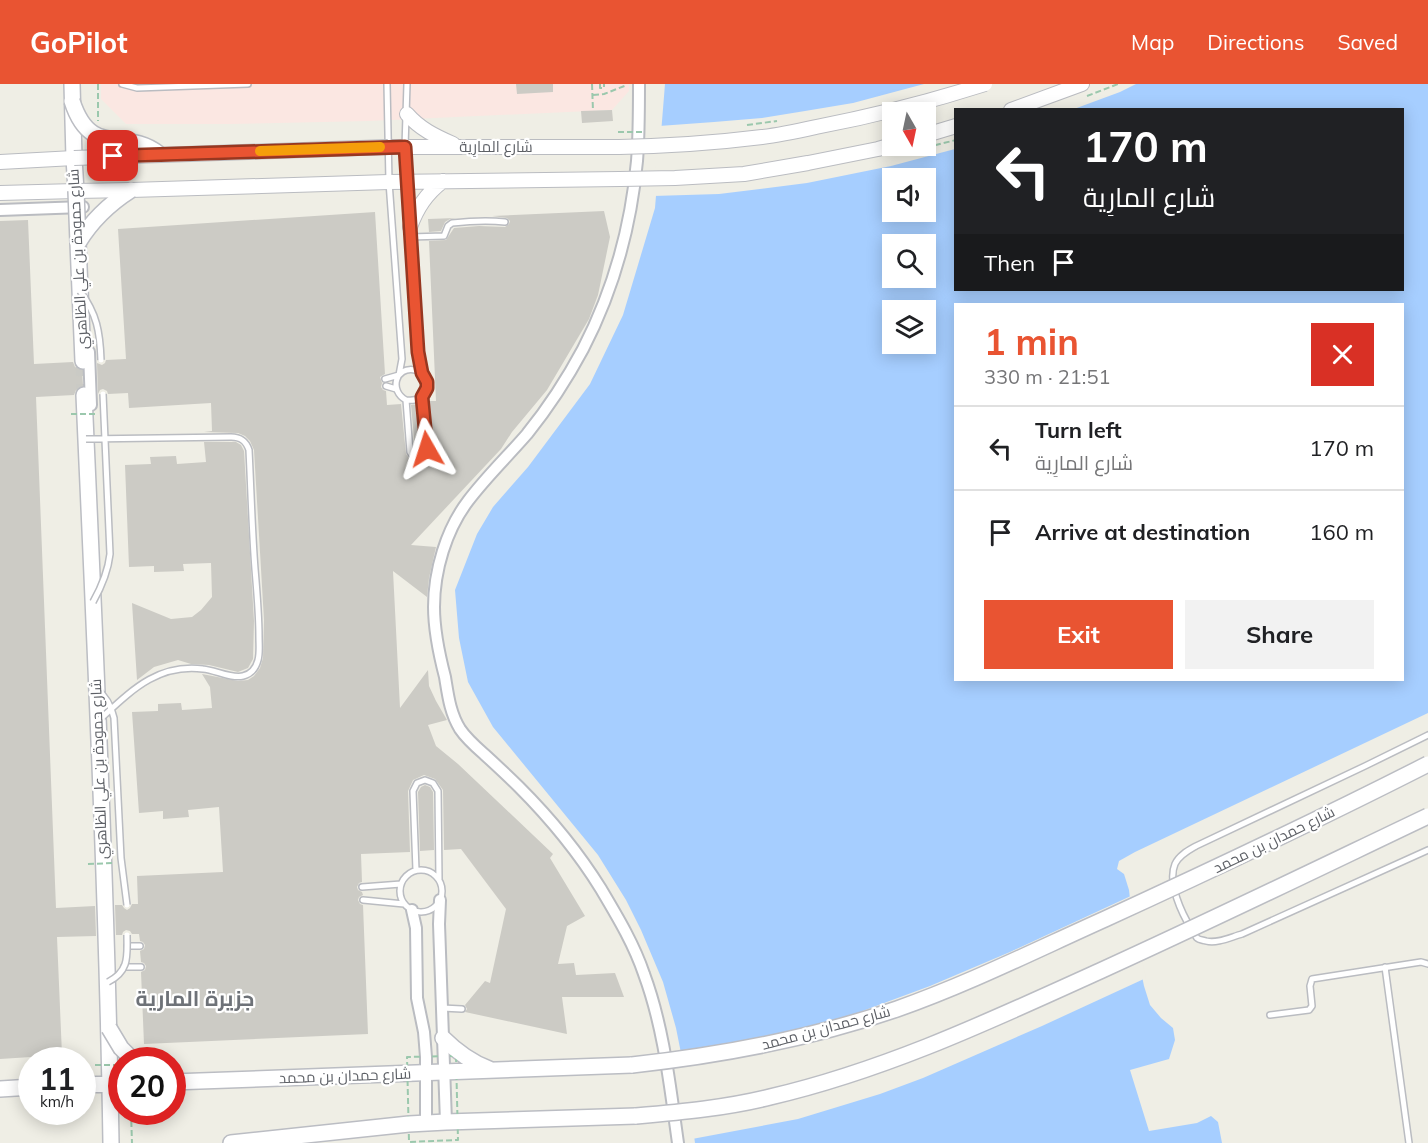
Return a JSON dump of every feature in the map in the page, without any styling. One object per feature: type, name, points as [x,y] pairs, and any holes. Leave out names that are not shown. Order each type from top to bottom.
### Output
[{"type":"main road","name":"شارع حمودة بن علي الظاهري","points":[[72,84],[83,362]]},
{"type":"main road","points":[[72,101],[82,122],[97,136],[142,144],[159,154]]},
{"type":"main road","points":[[78,243],[99,214],[131,190]]},
{"type":"main road","name":"شارع حمودة بن علي الظاهري","points":[[84,395],[78,414],[86,440],[104,864],[109,1047]]},
{"type":"main road","name":"شارع حمدان بن محمد","points":[[186,1082],[632,1065],[689,1059],[779,1043],[898,1009],[962,983],[1294,831],[1428,764]]},
{"type":"main road","points":[[231,1143],[426,1123],[636,1116],[694,1111],[769,1097],[842,1077],[922,1050],[999,1018],[1428,816]]},
{"type":"main road","points":[[109,1028],[120,1047]]},
{"type":"main road","points":[[443,1038],[459,1052],[492,1071]]},
{"type":"main road","points":[[0,1089],[18,1088]]},
{"type":"main road","name":"شارع حمودة بن علي الظاهري","points":[[113,1143],[114,1125]]},
{"type":"street","points":[[79,84],[103,717],[113,1143]]},
{"type":"street","points":[[638,84],[638,149],[635,181],[627,223],[609,288],[583,349],[554,397],[528,433],[469,500],[457,519],[445,547],[438,572],[434,597],[434,624],[451,710],[460,729],[542,811],[567,840],[599,886],[625,931],[644,973],[658,1022],[678,1143]]},
{"type":"street","name":"شارع المارِية","points":[[0,162],[159,154],[388,147],[639,147],[716,142],[764,137],[890,111],[985,84]]},
{"type":"street","points":[[1016,108],[1082,84]]},
{"type":"street","points":[[407,114],[421,128],[461,147]]},
{"type":"street","points":[[936,132],[954,127]]},
{"type":"street","points":[[0,194],[389,182],[675,178],[744,174],[882,148]]},
{"type":"street","points":[[410,232],[417,210],[442,181]]},
{"type":"street","points":[[0,210],[83,207]]},
{"type":"street","points":[[440,900],[446,1122]]},
{"type":"street","points":[[408,907],[416,928],[417,992],[425,1044],[426,1123]]},
{"type":"lane","points":[[122,84],[137,88],[248,84]]},
{"type":"lane","points":[[387,84],[389,182],[402,354],[396,389],[406,400],[412,401],[422,397]]},
{"type":"lane","points":[[406,400],[410,452],[412,456],[420,458],[425,456],[427,449],[422,397],[427,388],[418,352],[410,232],[405,147],[407,84]]},
{"type":"lane","points":[[410,232],[444,236],[448,226],[452,223],[505,222]]},
{"type":"lane","points":[[80,291],[91,307],[98,326],[101,360]]},
{"type":"lane","points":[[385,379],[413,369],[422,373]]},
{"type":"lane","points":[[386,386],[396,389]]},
{"type":"lane","points":[[93,602],[103,584],[110,554],[103,394]]},
{"type":"lane","points":[[86,440],[231,437],[245,442],[249,450],[259,627],[259,658],[255,667],[248,674],[233,677],[202,668],[170,671],[141,683],[97,722]]},
{"type":"lane","points":[[96,688],[106,698],[112,709],[115,725],[121,863],[127,905]]},
{"type":"lane","points":[[1428,735],[1196,846],[1175,862],[1173,884],[1187,922],[1197,937],[1208,942],[1242,934],[1428,849]]},
{"type":"lane","points":[[363,900],[425,911],[436,906],[440,900],[442,894],[439,880],[438,791],[433,783],[425,780],[417,783],[413,791],[416,870]]},
{"type":"lane","points":[[408,907],[400,898],[399,891],[404,878],[409,873],[423,869],[435,875],[439,880]]},
{"type":"lane","points":[[362,887],[401,884]]},
{"type":"lane","points":[[108,982],[118,976],[124,967],[127,935]]},
{"type":"lane","points":[[127,946],[140,946]]},
{"type":"lane","points":[[1270,1015],[1309,1010],[1312,1006],[1310,986],[1312,979],[1421,962],[1428,964]]},
{"type":"lane","points":[[124,967],[141,967]]},
{"type":"lane","points":[[1385,967],[1409,1143]]},
{"type":"lane","points":[[442,1008],[462,1009]]},
{"type":"path","points":[[98,84],[98,124]]},
{"type":"path","points":[[592,84],[593,111]]},
{"type":"path","points":[[600,84],[600,88],[604,88],[604,84]]},
{"type":"path","points":[[593,95],[604,94],[625,85],[638,84]]},
{"type":"path","points":[[743,125],[786,120]]},
{"type":"path","points":[[618,132],[653,133]]},
{"type":"path","points":[[78,414],[104,414]]},
{"type":"path","points":[[88,864],[121,863]]},
{"type":"path","points":[[131,1125],[132,1143]]},
{"type":"path","points":[[458,1140],[462,1143]]},
{"type":"shaded area","points":[[101,84],[629,84],[629,91],[612,110],[369,121],[126,124],[101,99]]},
{"type":"water","points":[[665,84],[1428,84],[1428,713],[1135,852],[1119,861],[1117,869],[1124,874],[1129,890],[1135,942],[1150,1005],[1173,1028],[1175,1040],[1169,1059],[1130,1070],[1149,1131],[1197,1123],[1211,1116],[1218,1122],[1222,1143],[695,1143],[676,1028],[663,982],[641,930],[626,900],[598,855],[493,727],[468,682],[459,638],[455,590],[477,534],[493,507],[528,467],[590,384],[623,315],[655,208]]},
{"type":"pier","points":[[924,84],[1136,84],[1077,108],[954,108],[954,149],[936,154],[936,102],[882,102],[882,156],[929,156],[807,183],[719,194],[653,196],[659,126],[762,118],[853,103]]},
{"type":"pier","points":[[1133,895],[1138,942],[1146,978],[923,1078],[880,1094],[798,1119],[692,1139],[678,1053],[766,1039],[849,1016],[930,986],[1010,952]]},
{"type":"building","points":[[516,84],[553,84],[553,92],[517,94]]},
{"type":"building","points":[[612,110],[613,121],[582,123],[581,111]]},
{"type":"building","points":[[604,211],[610,237],[598,295],[589,319],[547,390],[501,449],[411,545],[436,547],[427,597],[393,571],[400,708],[428,670],[429,686],[447,720],[428,725],[436,746],[553,854],[550,858],[585,916],[567,926],[558,964],[574,963],[576,975],[615,973],[624,997],[562,997],[567,1034],[465,1012],[467,1009],[465,1005],[485,981],[490,983],[506,909],[461,849],[444,850],[443,790],[435,779],[424,775],[413,780],[408,791],[410,852],[361,854],[362,882],[357,887],[363,895],[358,900],[363,905],[368,1034],[144,1044],[141,972],[146,966],[141,962],[140,951],[145,945],[140,941],[139,934],[132,934],[126,930],[122,935],[116,935],[115,905],[122,905],[127,910],[132,904],[138,904],[137,876],[223,872],[219,807],[188,810],[189,817],[163,819],[163,811],[139,813],[132,712],[158,711],[158,704],[181,703],[182,710],[212,708],[210,687],[202,674],[238,681],[248,680],[254,676],[263,658],[264,620],[254,450],[250,441],[238,433],[204,432],[212,431],[211,403],[129,408],[128,393],[108,394],[103,389],[98,394],[97,363],[102,365],[106,360],[126,359],[118,229],[375,212],[385,374],[380,377],[381,387],[386,391],[387,405],[401,404],[406,454],[411,461],[420,463],[428,460],[432,450],[427,401],[436,401],[429,241],[446,240],[454,228],[505,227],[509,224],[510,221],[507,218],[492,216]]},
{"type":"building","points":[[456,218],[445,222],[441,231],[429,232],[428,219]]},
{"type":"building","points":[[28,220],[34,364],[73,362],[75,367],[82,371],[83,385],[76,390],[74,395],[36,397],[56,908],[95,906],[96,936],[57,937],[62,1047],[18,1047],[18,1058],[0,1059],[0,221]]},
{"type":"building","points":[[418,404],[422,449],[416,453],[411,405]]},
{"type":"building","points":[[204,442],[236,442],[244,451],[254,621],[253,659],[248,668],[238,672],[178,660],[154,667],[137,680],[132,603],[171,619],[192,617],[212,597],[211,563],[183,564],[184,571],[154,572],[154,566],[129,567],[125,465],[151,464],[150,457],[176,456],[177,464],[206,462]]},
{"type":"building","points":[[425,785],[433,792],[434,850],[420,851],[418,792]]},
{"type":"tunnel","points":[[83,361],[84,395]]},
{"type":"slow traffic","points":[[260,151],[380,147]]},
{"type":"district","name":"جزيرة المارية","points":[[195,999]]},
{"type":"route","points":[[113,156],[405,147],[418,352],[422,373],[427,382],[427,388],[422,397],[427,449]]}]
